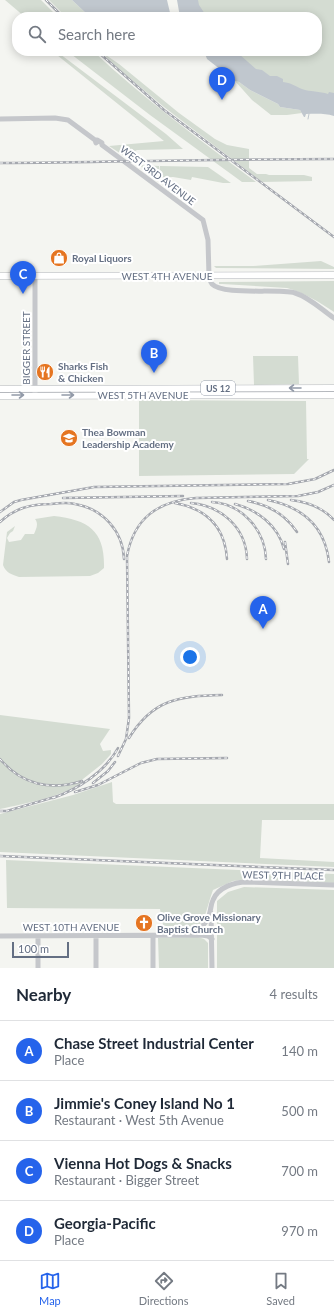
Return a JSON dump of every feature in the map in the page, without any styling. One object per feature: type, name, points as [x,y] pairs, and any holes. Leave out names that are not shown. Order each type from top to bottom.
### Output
[{"type":"main road","name":"WEST 4TH AVENUE","points":[[0,276],[334,275]]},
{"type":"main road","name":"WEST 5TH AVENUE","points":[[0,389],[35,392],[101,392],[251,388],[334,388]]},
{"type":"main road","points":[[251,388],[251,396]]},
{"type":"main road","name":"WEST 5TH AVENUE","points":[[0,396],[35,392]]},
{"type":"main road","name":"WEST 5TH AVENUE","points":[[101,392],[251,396],[334,395]]},
{"type":"street","name":"WEST 3RD AVENUE","points":[[0,119],[55,118],[68,120],[95,140],[102,143],[102,145],[203,220],[208,240],[209,276]]},
{"type":"street","name":"BIGGER STREET","points":[[35,276],[35,392]]},
{"type":"street","points":[[209,276],[211,283],[217,287],[235,290],[296,294],[306,298],[334,318]]},
{"type":"street","name":"WEST 9TH PLACE","points":[[187,935],[195,932],[201,927],[208,918],[212,901],[216,895],[228,886],[238,883],[253,882],[334,886]]},
{"type":"street","points":[[211,910],[212,968]]},
{"type":"street","name":"WEST 10TH AVENUE","points":[[0,936],[204,935],[212,939]]},
{"type":"street","points":[[38,936],[38,968]]},
{"type":"street","points":[[96,936],[96,968]]},
{"type":"street","points":[[153,936],[153,968]]},
{"type":"shaded area","points":[[5,0],[41,0],[53,12],[19,12]]},
{"type":"shaded area","points":[[49,0],[72,0],[85,12],[61,12]]},
{"type":"shaded area","points":[[72,0],[167,0],[170,12],[85,12]]},
{"type":"shaded area","points":[[177,0],[198,0],[199,5],[204,12],[179,12]]},
{"type":"shaded area","points":[[193,0],[334,0],[334,97],[314,96],[261,78],[232,56],[322,56],[322,12],[197,12]]},
{"type":"shaded area","points":[[58,56],[63,56],[166,134],[183,149],[137,150],[131,153],[130,156],[134,157],[132,161],[109,146],[164,141]]},
{"type":"shaded area","points":[[73,56],[98,56],[193,135],[256,182],[242,182],[150,115]]},
{"type":"shaded area","points":[[105,56],[119,64],[179,113],[215,139],[227,145],[249,149],[249,168],[257,174],[304,175],[312,177],[312,181],[262,182],[164,107]]},
{"type":"shaded area","points":[[206,56],[241,56],[256,69],[262,70],[270,76],[277,76],[283,79],[283,82],[305,90],[328,94],[329,92],[334,93],[334,116],[323,114],[306,114],[304,117],[300,110],[280,107],[278,104],[235,81],[207,59]]},
{"type":"shaded area","points":[[235,81],[278,104],[280,107],[300,110],[302,113],[271,115],[252,100]]},
{"type":"shaded area","points":[[139,165],[159,166],[159,175],[160,166],[208,167],[231,183],[223,183],[192,177],[191,180],[173,177],[155,178],[149,175],[148,172]]},
{"type":"shaded area","points":[[321,261],[334,267],[334,269],[216,268],[214,266],[254,266]]},
{"type":"shaded area","points":[[334,281],[334,312],[306,295],[287,288],[219,284],[219,282]]},
{"type":"shaded area","points":[[253,356],[298,356],[299,384],[254,385]]},
{"type":"shaded area","points":[[139,400],[306,401],[307,459],[309,459],[294,474],[139,476]]},
{"type":"shaded area","points":[[54,516],[85,524],[98,536],[104,555],[104,568],[98,573],[90,576],[19,577],[7,572],[3,565],[7,532],[15,526],[7,538],[9,542],[21,540],[25,534],[34,534],[37,525],[35,519]]},
{"type":"shaded area","points":[[0,715],[110,729],[100,744],[103,751],[111,750],[111,754],[102,764],[78,783],[81,783],[62,793],[0,809]]},
{"type":"shaded area","points":[[112,782],[113,802],[116,804],[334,804],[334,820],[262,820],[260,858],[334,862],[334,867],[0,852],[0,814],[73,795]]},
{"type":"shaded area","points":[[6,860],[334,874],[334,883],[247,879],[233,881],[213,890],[205,915],[198,927],[192,930],[172,933],[169,927],[163,925],[160,909],[7,908]]},
{"type":"shaded area","points":[[244,887],[334,890],[334,968],[217,968],[217,901],[228,892]]},
{"type":"shaded area","points":[[198,937],[204,939],[208,943],[208,968],[159,968],[158,938]]},
{"type":"waterway","points":[[308,119],[309,114]]},
{"type":"railway","points":[[46,0],[58,12]]},
{"type":"railway","points":[[103,56],[164,110],[334,237]]},
{"type":"railway","points":[[0,163],[334,159]]},
{"type":"railway","points":[[0,512],[14,502],[21,500],[94,487],[288,484],[315,479],[334,470]]},
{"type":"railway","points":[[118,756],[126,739],[129,718],[127,556],[135,531],[142,522],[159,508],[182,500],[196,498],[298,496],[318,492],[334,485]]},
{"type":"railway","points":[[63,498],[183,496]]},
{"type":"railway","points":[[268,500],[291,508],[310,520],[323,538],[327,549],[329,562]]},
{"type":"railway","points":[[291,500],[303,502],[320,508],[334,520]]},
{"type":"railway","points":[[248,501],[263,505],[276,511],[282,515],[297,532]]},
{"type":"railway","points":[[212,502],[233,508],[250,520],[261,538],[265,548],[266,559]]},
{"type":"railway","points":[[0,522],[11,513],[30,506],[72,503],[94,511],[103,516],[110,523],[120,539],[124,559]]},
{"type":"railway","points":[[175,503],[196,510],[212,521],[223,538],[227,559]]},
{"type":"railway","points":[[191,503],[212,509],[230,520],[242,537],[246,548],[247,559]]},
{"type":"railway","points":[[235,504],[251,510],[266,520],[277,533],[284,549]]},
{"type":"railway","points":[[285,542],[288,564]]},
{"type":"railway","points":[[129,738],[138,725],[148,715],[168,702],[193,697],[222,695]]},
{"type":"railway","points":[[53,798],[72,790],[90,779],[106,765],[118,748]]},
{"type":"railway","points":[[75,792],[98,785],[141,763],[157,759],[227,758]]},
{"type":"railway","points":[[0,759],[18,775],[38,784],[59,785],[82,781]]},
{"type":"railway","points":[[93,783],[108,771],[115,762]]},
{"type":"railway","points":[[0,811],[7,811],[58,796]]},
{"type":"railway","points":[[0,856],[334,870]]},
{"type":"place","name":"Georgia-Pacific","points":[[222,100]]},
{"type":"place","name":"Royal Liquors","points":[[59,258]]},
{"type":"place","name":"Vienna Hot Dogs & Snacks","points":[[23,294]]},
{"type":"place","name":"Sharks Fish & Chicken","points":[[45,372]]},
{"type":"place","name":"Jimmie's Coney Island No 1","points":[[154,373]]},
{"type":"place","name":"Thea Bowman Leadership Academy","points":[[69,438]]},
{"type":"place","name":"Chase Street Industrial Center","points":[[263,629]]},
{"type":"place","name":"Olive Grove Missionary Baptist Church","points":[[144,923]]}]
